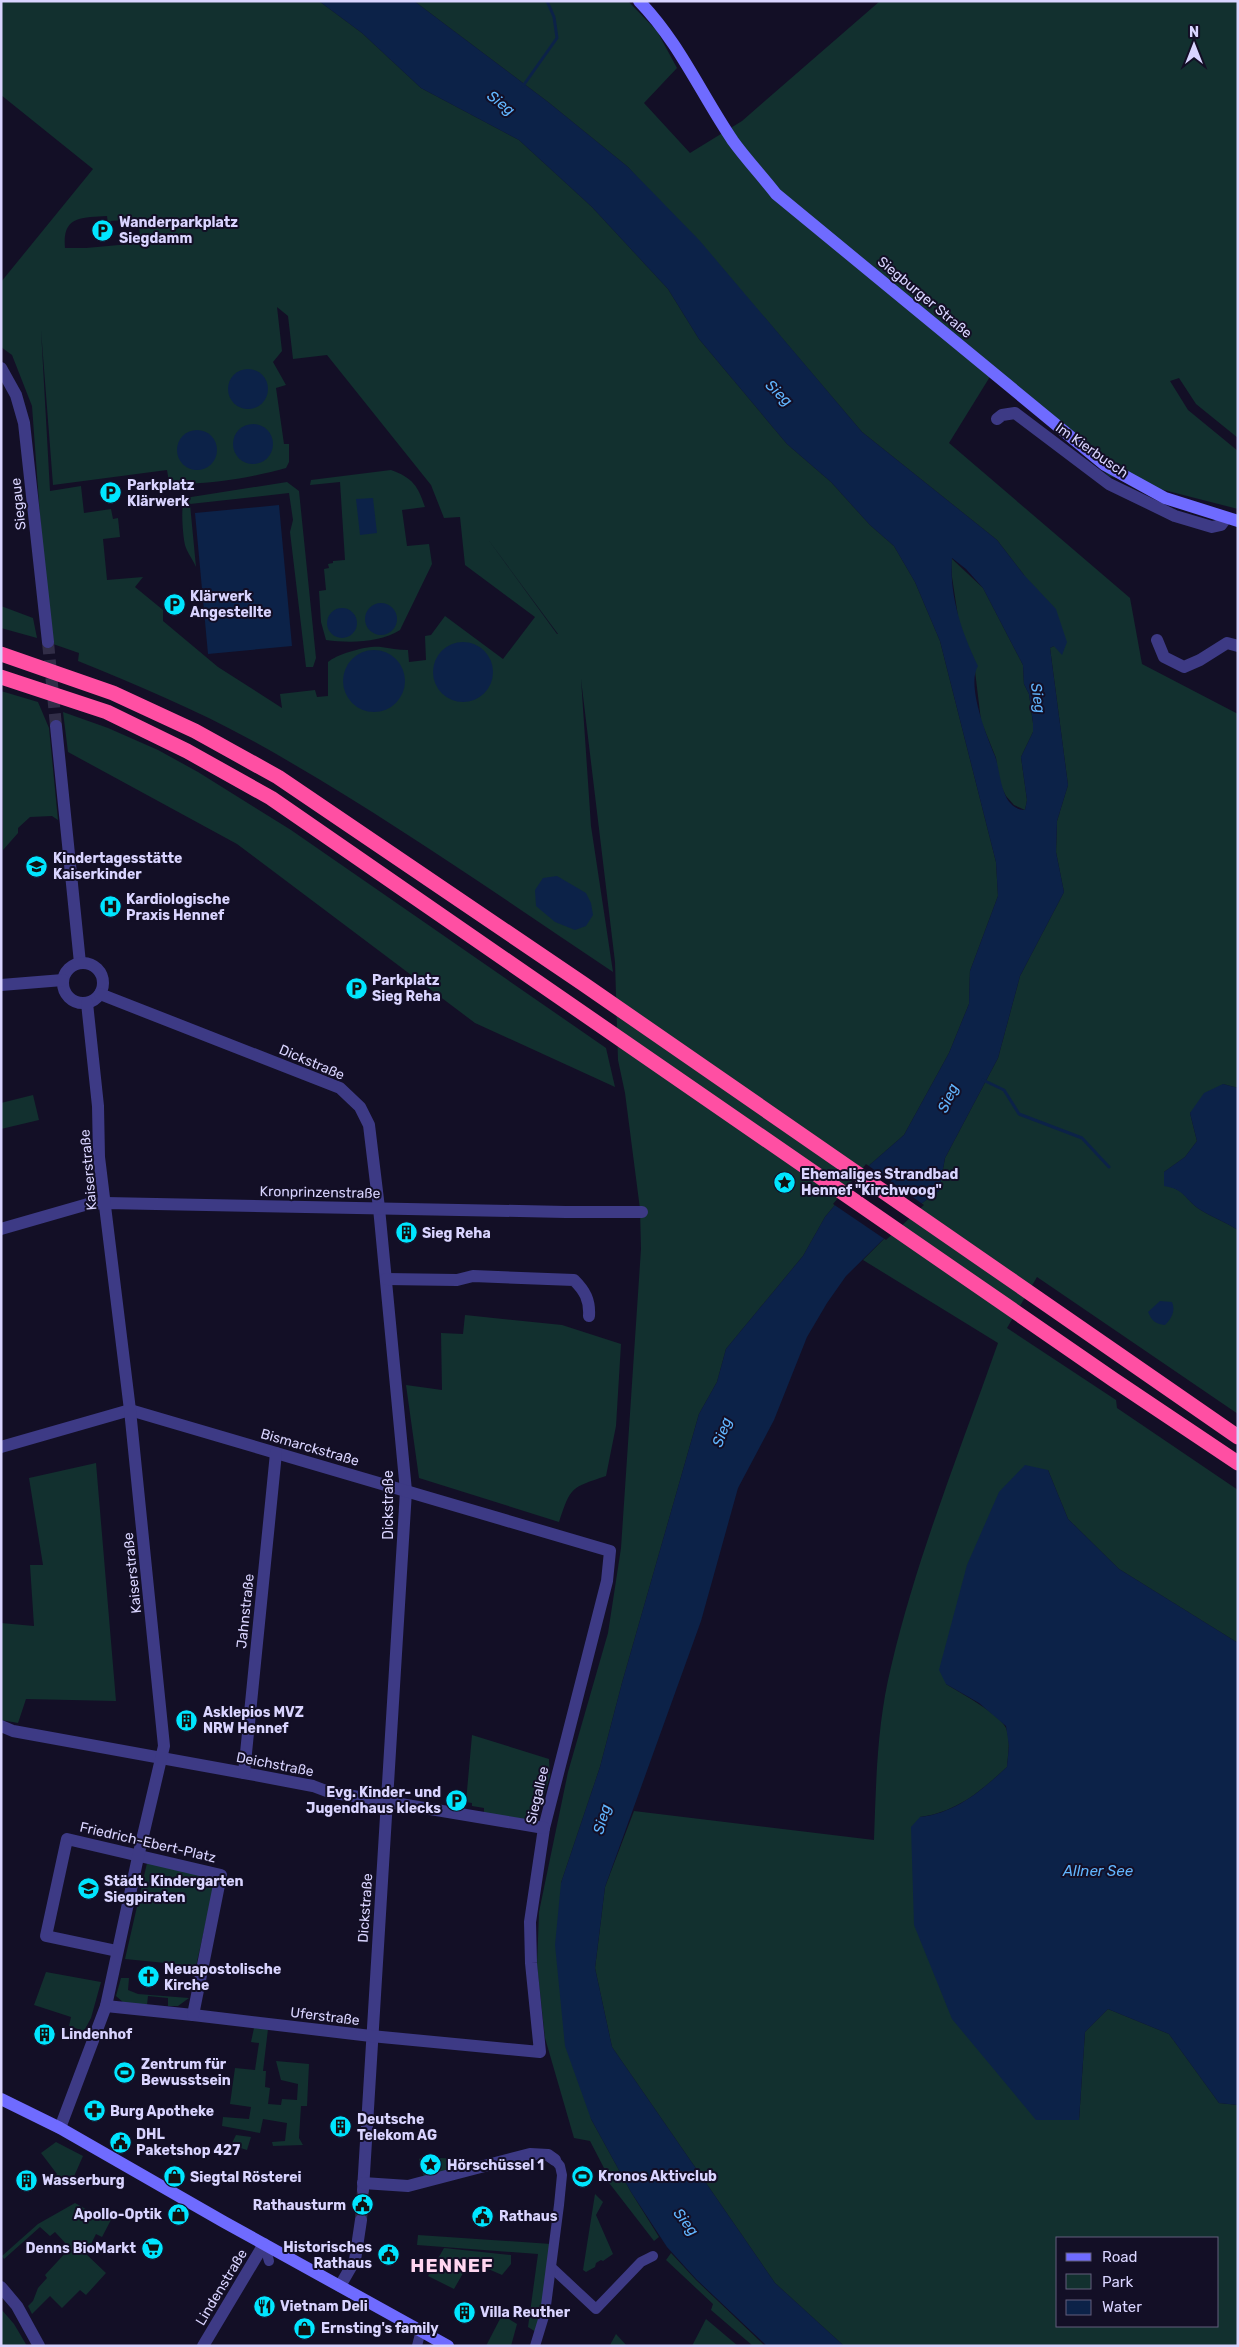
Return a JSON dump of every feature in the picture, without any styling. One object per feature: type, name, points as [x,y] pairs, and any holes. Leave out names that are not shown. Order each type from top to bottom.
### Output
[{"type":"highway","points":[[1,654],[113,693],[195,731],[278,777],[1238,1437]]},
{"type":"highway","points":[[1,677],[108,712],[187,751],[271,798],[1114,1380],[1238,1463]]},
{"type":"main road","name":"Siegburger Straße","points":[[638,1],[658,21],[700,84],[733,141],[776,194],[1105,465],[1165,498],[1232,520]]},
{"type":"main road","points":[[1,2099],[60,2128],[448,2346]]},
{"type":"street","name":"Siegaue","points":[[1,368],[16,395],[24,423],[48,642]]},
{"type":"street","name":"Im Kierbusch","points":[[997,419],[1002,415],[1015,413],[1109,484],[1175,516],[1212,527],[1232,520]]},
{"type":"street","points":[[1157,640],[1164,657],[1184,667],[1200,660],[1227,643],[1238,646]]},
{"type":"street","points":[[56,726],[80,963]]},
{"type":"street","points":[[80,963],[92,964],[100,972],[104,984],[100,994],[87,1003],[74,1002],[65,992],[63,980],[70,967],[80,963]]},
{"type":"street","points":[[1,985],[63,980]]},
{"type":"street","name":"Dickstraße","points":[[100,994],[340,1088],[360,1107],[369,1126],[379,1208],[406,1491],[363,2187],[408,2186],[530,2154],[548,2155],[555,2160]]},
{"type":"street","name":"Kaiserstraße","points":[[60,2128],[106,2006],[164,1746],[130,1410],[99,1157],[98,1106],[87,1003]]},
{"type":"street","name":"Kronprinzenstraße","points":[[1,1229],[88,1204],[106,1203],[642,1212]]},
{"type":"street","points":[[386,1279],[457,1280],[473,1276],[574,1280],[585,1290],[589,1305],[589,1316]]},
{"type":"street","points":[[1,1447],[130,1410]]},
{"type":"street","name":"Bismarckstraße","points":[[130,1410],[610,1550]]},
{"type":"street","name":"Jahnstraße","points":[[244,1773],[276,1453]]},
{"type":"street","name":"Siegallee","points":[[540,2052],[531,1963],[530,1922],[544,1828],[607,1581],[610,1550]]},
{"type":"street","name":"Deichstraße","points":[[1,1726],[13,1732],[313,1786],[329,1792],[544,1828]]},
{"type":"street","name":"Friedrich-Ebert-Platz","points":[[117,1951],[46,1936],[67,1839],[221,1875],[193,2014]]},
{"type":"street","name":"Uferstraße","points":[[106,2006],[193,2014],[371,2036],[540,2052]]},
{"type":"street","points":[[535,2346],[545,2313],[552,2268],[562,2174],[560,2166],[555,2160]]},
{"type":"street","points":[[340,2286],[355,2260],[361,2220]]},
{"type":"street","points":[[264,2244],[269,2261]]},
{"type":"street","name":"Lindenstraße","points":[[203,2346],[264,2244]]},
{"type":"street","points":[[552,2268],[596,2309],[642,2262],[653,2256]]},
{"type":"street","points":[[1,2287],[17,2306],[39,2346]]},
{"type":"street","points":[[417,2346],[421,2330]]},
{"type":"green space","points":[[1,1],[319,1],[362,33],[421,88],[519,140],[592,207],[668,289],[699,339],[787,444],[831,482],[870,525],[894,546],[915,582],[940,641],[996,862],[998,896],[970,971],[969,1004],[949,1053],[904,1135],[865,1169],[825,1217],[803,1256],[726,1349],[717,1382],[699,1414],[622,1683],[600,1767],[561,1883],[591,2119],[631,2192],[659,2237],[654,2241],[603,2175],[604,2168],[590,2141],[574,2138],[545,2038],[537,1965],[539,1912],[568,1772],[608,1633],[621,1548],[641,1249],[640,1209],[625,1093],[618,1060],[615,962],[581,679],[591,826],[613,972],[435,853],[299,767],[189,708],[78,661],[79,653],[53,644],[48,626],[32,406],[12,355],[1,347],[1,282],[93,169],[1,95]],"holes":[[[107,216],[108,224],[111,221],[138,219],[141,243],[65,248],[65,237],[70,224],[82,218]],[[277,307],[288,316],[293,359],[327,355],[431,485],[444,518],[460,517],[465,565],[535,617],[503,659],[445,616],[431,635],[425,636],[426,660],[409,662],[408,650],[381,647],[368,647],[345,653],[328,662],[328,696],[317,697],[315,690],[280,694],[282,708],[218,667],[163,621],[163,610],[135,587],[143,577],[107,580],[103,539],[120,537],[118,518],[113,519],[111,509],[84,513],[81,486],[50,491],[41,330],[53,485],[167,470],[169,482],[212,482],[259,475],[286,468],[289,462],[289,444],[284,444],[276,388],[286,385],[273,362],[282,351]],[[487,538],[558,634],[557,634]]]},
{"type":"green space","points":[[414,1],[628,1],[657,31],[677,68],[644,103],[690,153],[742,121],[880,1],[1238,1],[1238,438],[1196,404],[1179,378],[1170,381],[1188,410],[1238,451],[1238,509],[1109,476],[910,299],[991,375],[949,443],[1130,598],[1142,664],[1238,714],[1238,1088],[1223,1084],[1190,1113],[1197,1141],[1185,1157],[1164,1172],[1164,1185],[1181,1192],[1208,1215],[1238,1230],[1238,1414],[1037,1277],[1007,1328],[1116,1400],[1117,1408],[1238,1490],[1238,1643],[1119,1569],[1068,1519],[1048,1470],[946,1684],[979,1704],[1003,1723],[1006,1728],[1009,1748],[1007,1767],[968,1799],[946,1810],[920,1817],[1079,2120],[1085,2032],[1108,2009],[1169,2034],[1219,2103],[1238,2105],[1238,2346],[844,2346],[775,2283],[612,2047],[595,1968],[605,1887],[634,1811],[874,1840],[880,1731],[891,1667],[926,1544],[998,1343],[863,1260],[915,1208],[939,1191],[945,1158],[998,1058],[1020,976],[1064,892],[1056,852],[1057,821],[1068,785],[1050,648],[1054,646],[1024,575],[997,540],[862,432],[765,318],[628,167],[548,102]]},
{"type":"green space","points":[[391,470],[405,476],[420,493],[425,507],[402,510],[407,546],[429,544],[432,564],[400,630],[374,640],[344,642],[326,640],[321,622],[319,591],[326,590],[324,569],[329,568],[328,564],[333,563],[333,561],[345,560],[340,482],[310,485],[311,480]]},
{"type":"green space","points":[[287,482],[299,491],[316,658],[313,667],[306,667],[290,532],[293,520],[289,493],[190,504],[196,567],[184,541],[182,513],[185,498]]},
{"type":"green space","points":[[951,558],[983,588],[1023,665],[1024,684],[1029,694],[1033,723],[1033,732],[1021,757],[1027,800],[1025,810],[1014,805],[1006,796],[999,782],[996,758],[981,721],[975,671],[959,623]]},
{"type":"green space","points":[[1,606],[33,618],[37,638],[1,628]]},
{"type":"green space","points":[[1,691],[38,702],[49,728],[58,820],[52,816],[30,817],[18,828],[18,833],[3,850]]},
{"type":"green space","points":[[63,712],[108,728],[158,750],[198,772],[291,830],[606,1048],[615,1087],[475,1023],[237,844],[68,752]]},
{"type":"green space","points":[[33,1095],[39,1120],[1,1129],[1,1103]]},
{"type":"green space","points":[[465,1315],[562,1325],[621,1344],[616,1426],[606,1476],[579,1486],[574,1490],[566,1501],[559,1522],[419,1478],[406,1385],[442,1390],[441,1333],[463,1334]]},
{"type":"green space","points":[[96,1463],[116,1701],[26,1699],[18,1723],[1,1720],[1,1623],[34,1626],[30,1565],[43,1565],[29,1478]]},
{"type":"green space","points":[[472,1735],[549,1759],[550,1776],[537,1819],[519,1820],[484,1814],[484,1808],[472,1806],[472,1803],[466,1802]]},
{"type":"green space","points":[[147,1863],[216,1878],[196,1966],[125,1959]]},
{"type":"green space","points":[[46,1972],[101,1982],[91,2018],[84,2031],[69,2026],[71,2017],[34,2005]]},
{"type":"green space","points":[[121,1978],[129,1978],[128,1990],[138,1994],[189,1998],[178,2006],[168,2006],[168,1998],[148,1996],[147,2005],[124,2003],[116,1996]]},
{"type":"green space","points":[[254,2028],[268,2029],[263,2071],[266,2071],[265,2087],[270,2088],[268,2104],[281,2105],[282,2099],[297,2100],[298,2084],[281,2080],[276,2061],[309,2064],[307,2106],[301,2106],[299,2138],[303,2145],[273,2146],[272,2142],[285,2141],[287,2123],[263,2119],[260,2133],[222,2126],[223,2117],[249,2119],[251,2107],[230,2104],[235,2068],[255,2070],[259,2043],[251,2042]]},
{"type":"green space","points":[[236,2135],[251,2137],[247,2150],[231,2145]]},
{"type":"green space","points":[[56,2142],[83,2156],[72,2181],[64,2184],[60,2184],[53,2178],[57,2174],[41,2153]]},
{"type":"green space","points":[[422,2157],[460,2159],[459,2169],[424,2177],[419,2159]]},
{"type":"green space","points":[[595,2194],[603,2202],[596,2215],[613,2254],[603,2261],[601,2260],[596,2263],[595,2267],[586,2272],[583,2270]]},
{"type":"green space","points":[[75,2203],[98,2216],[102,2209],[113,2216],[102,2237],[96,2234],[86,2254],[106,2273],[86,2295],[80,2290],[62,2308],[50,2296],[32,2314],[28,2306],[33,2301],[38,2288],[47,2278],[45,2275],[70,2248],[55,2232],[50,2236],[40,2227],[4,2259],[2,2256],[38,2224]]},
{"type":"green space","points":[[418,2235],[551,2244],[541,2314],[536,2332],[528,2327],[538,2254],[417,2245]]},
{"type":"green space","points":[[444,2248],[511,2255],[511,2264],[502,2275],[470,2261],[454,2289],[428,2276]]},
{"type":"green space","points":[[671,2253],[696,2280],[765,2346],[753,2346],[711,2310],[713,2304],[666,2260]]},
{"type":"green space","points":[[1,2309],[14,2324],[27,2346],[1,2346]]},
{"type":"green space","points":[[502,2315],[517,2324],[511,2346],[486,2346]]},
{"type":"green space","points":[[706,2319],[738,2346],[692,2346]]},
{"type":"green space","points":[[616,2334],[627,2346],[610,2345]]},
{"type":"water","name":"Sieg","points":[[319,1],[414,1],[548,102],[628,167],[700,241],[862,432],[997,540],[1024,575],[1056,609],[1067,642],[1062,655],[1054,646],[1050,648],[1068,785],[1057,821],[1056,852],[1064,892],[1020,976],[998,1058],[945,1158],[939,1191],[915,1208],[846,1276],[807,1337],[774,1420],[738,1488],[701,1621],[605,1887],[595,1968],[612,2047],[775,2283],[844,2346],[767,2346],[696,2279],[667,2247],[631,2192],[591,2119],[565,2046],[555,1945],[561,1883],[600,1767],[622,1683],[699,1414],[717,1382],[726,1349],[803,1256],[825,1217],[865,1169],[904,1135],[949,1053],[969,1004],[970,971],[998,896],[996,862],[940,641],[915,582],[894,546],[870,525],[831,482],[787,444],[699,339],[668,289],[592,207],[519,140],[421,88],[362,33]],"holes":[[[952,558],[966,569],[983,588],[1023,665],[1024,684],[1029,694],[1033,723],[1033,732],[1021,757],[1027,800],[1025,810],[1017,808],[1006,797],[995,756],[979,711],[974,685],[978,666],[958,614],[953,586]]]},
{"type":"water","points":[[252,369],[259,372],[265,378],[268,389],[267,397],[259,406],[252,409],[244,409],[237,406],[229,397],[228,385],[231,378],[240,370]]},
{"type":"water","points":[[257,424],[264,427],[270,433],[273,444],[272,452],[264,461],[257,464],[249,464],[242,461],[234,452],[233,440],[236,433],[245,425]]},
{"type":"water","points":[[201,430],[208,433],[214,439],[217,450],[216,458],[208,467],[201,470],[193,470],[186,467],[178,458],[177,446],[180,439],[189,431]]},
{"type":"water","points":[[373,498],[377,533],[360,535],[356,499]]},
{"type":"water","points":[[279,505],[292,646],[208,654],[195,513]]},
{"type":"water","points":[[381,603],[387,604],[392,608],[396,613],[396,625],[392,630],[387,634],[381,635],[375,634],[370,630],[366,625],[365,619],[366,613],[370,608],[375,604]]},
{"type":"water","points":[[342,608],[353,612],[357,623],[353,634],[342,638],[331,634],[327,623],[331,612]]},
{"type":"water","points":[[463,642],[480,647],[488,655],[493,672],[488,689],[480,697],[463,702],[446,697],[438,689],[433,672],[438,655],[446,647]]},
{"type":"water","points":[[374,650],[386,653],[396,659],[402,669],[405,681],[402,693],[396,703],[386,709],[374,712],[362,709],[352,703],[346,693],[343,681],[346,669],[352,659],[362,653]]},
{"type":"water","points":[[557,876],[586,893],[591,903],[593,915],[586,926],[575,930],[555,922],[536,906],[535,890],[543,878]]},
{"type":"water","points":[[1223,1084],[1238,1088],[1238,1230],[1208,1215],[1176,1189],[1164,1186],[1164,1172],[1185,1157],[1197,1141],[1190,1113],[1204,1093]]},
{"type":"water","points":[[1160,1301],[1172,1302],[1173,1305],[1172,1315],[1165,1325],[1154,1322],[1148,1312]]},
{"type":"water","name":"Allner See","points":[[1025,1465],[1048,1470],[1068,1519],[1119,1569],[1238,1643],[1238,2105],[1219,2103],[1169,2034],[1108,2009],[1085,2032],[1079,2120],[1036,2120],[952,2019],[914,1925],[911,1827],[920,1817],[945,1811],[967,1800],[1007,1767],[1009,1746],[1006,1726],[979,1703],[946,1684],[939,1670],[967,1565],[999,1492]]},
{"type":"pier","points":[[866,1164],[924,1205],[886,1240],[833,1204]]},
{"type":"waterway","points":[[523,86],[557,38],[554,17],[547,1]]},
{"type":"waterway","points":[[983,1080],[1004,1090],[1019,1114],[1082,1138],[1109,1167]]},
{"type":"tunnel","points":[[48,642],[56,726]]},
{"type":"tunnel","points":[[361,2220],[363,2190]]},
{"type":"place","name":"Wanderparkplatz Siegdamm","points":[[103,230]]},
{"type":"place","name":"Parkplatz Klärwerk","points":[[111,493]]},
{"type":"place","name":"Klärwerk Angestellte","points":[[174,604]]},
{"type":"place","name":"Kindertagesstätte Kaiserkinder","points":[[37,866]]},
{"type":"place","name":"Kardiologische Praxis Hennef","points":[[110,907]]},
{"type":"place","name":"Parkplatz Sieg Reha","points":[[356,988]]},
{"type":"place","name":"Ehemaliges Strandbad Hennef \"Kirchwoog\"","points":[[785,1182]]},
{"type":"place","name":"Sieg Reha","points":[[406,1233]]},
{"type":"place","name":"Asklepios MVZ NRW Hennef","points":[[187,1720]]},
{"type":"place","name":"Evg. Kinder- und Jugendhaus klecks","points":[[457,1800]]},
{"type":"place","name":"Städt. Kindergarten Siegpiraten","points":[[88,1889]]},
{"type":"place","name":"Neuapostolische Kirche","points":[[148,1977]]},
{"type":"place","name":"Lindenhof","points":[[45,2034]]},
{"type":"place","name":"Zentrum für Bewusstsein","points":[[125,2072]]},
{"type":"place","name":"Burg Apotheke","points":[[94,2111]]},
{"type":"place","name":"Deutsche Telekom AG","points":[[341,2127]]},
{"type":"place","name":"DHL Paketshop 427","points":[[120,2142]]},
{"type":"place","name":"Hörschüssel 1","points":[[431,2165]]},
{"type":"place","name":"Kronos Aktivclub","points":[[582,2176]]},
{"type":"place","name":"Siegtal Rösterei","points":[[174,2177]]},
{"type":"place","name":"Wasserburg","points":[[26,2180]]},
{"type":"place","name":"Rathausturm","points":[[362,2205]]},
{"type":"place","name":"Apollo-Optik","points":[[178,2214]]},
{"type":"place","name":"Rathaus","points":[[483,2216]]},
{"type":"place","name":"Denns BioMarkt","points":[[152,2248]]},
{"type":"place","name":"Historisches Rathaus","points":[[388,2255]]},
{"type":"place","name":"Vietnam Deli","points":[[264,2306]]},
{"type":"place","name":"Villa Reuther","points":[[464,2312]]},
{"type":"place","name":"Ernsting's family","points":[[305,2328]]},
{"type":"district","name":"HENNEF","points":[[452,2265]]}]
